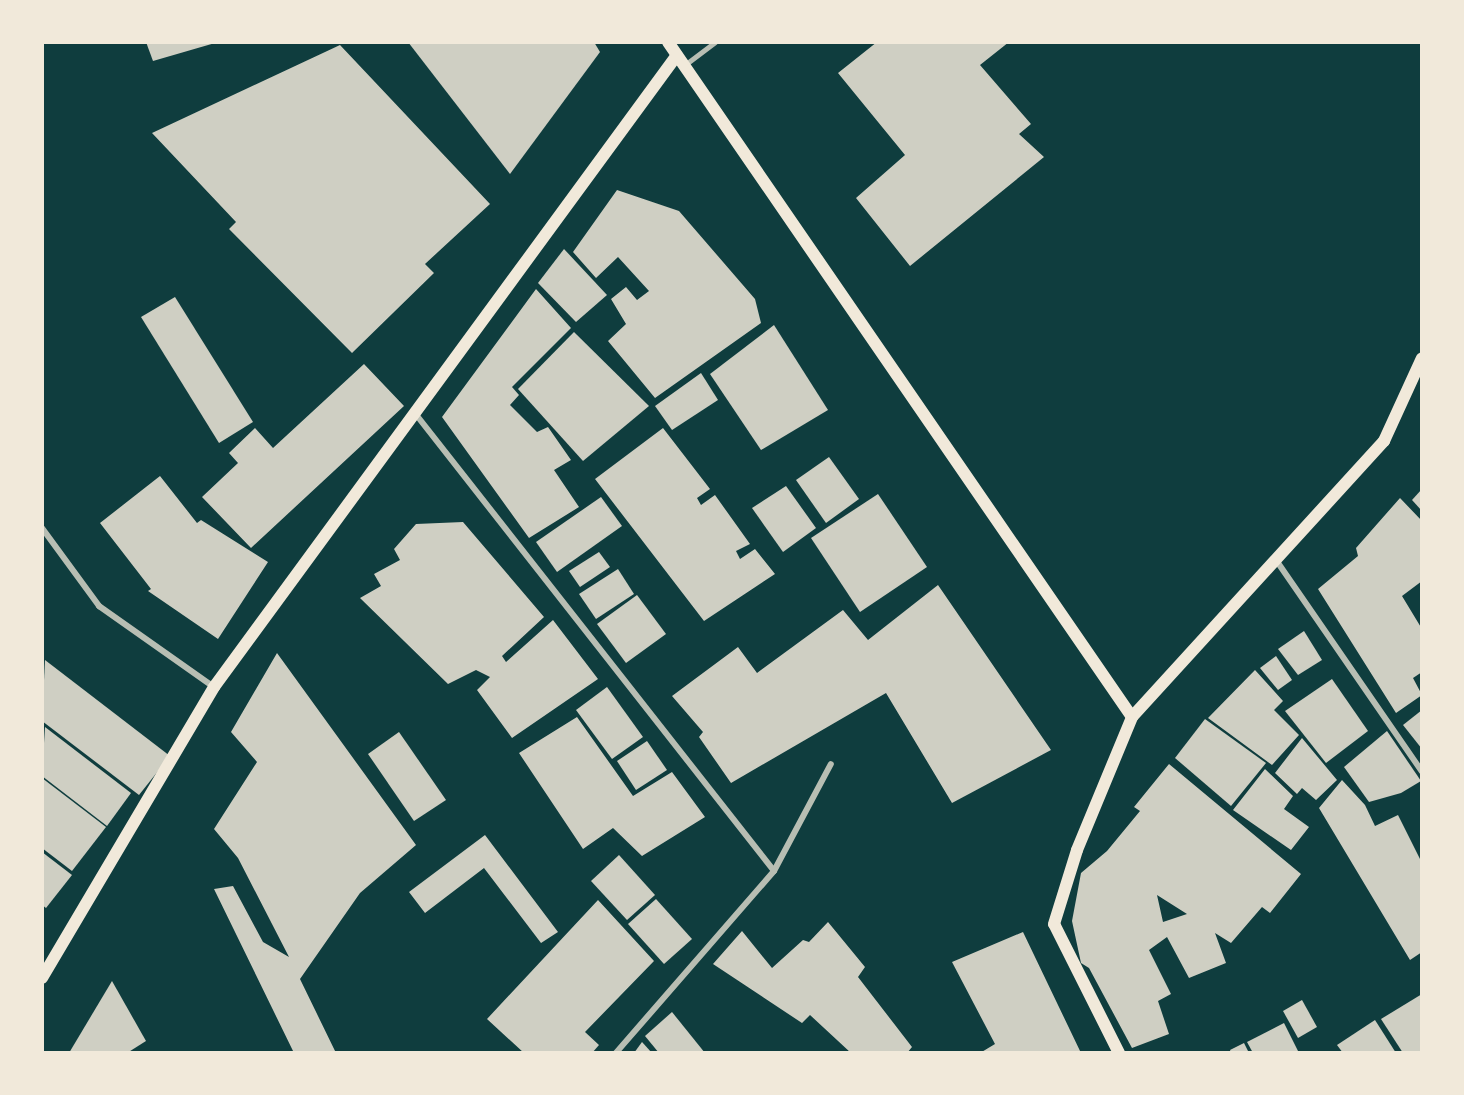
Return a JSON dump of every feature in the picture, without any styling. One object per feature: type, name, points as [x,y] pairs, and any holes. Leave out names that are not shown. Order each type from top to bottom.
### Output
[{"type":"main road","points":[[668,42],[1132,717]]},
{"type":"main road","points":[[42,978],[214,687],[676,55]]},
{"type":"main road","points":[[1119,1053],[1054,924],[1077,850],[1132,717],[1384,441],[1422,358]]},
{"type":"street","points":[[414,412],[774,871]]},
{"type":"street","points":[[42,528],[99,606],[214,687]]},
{"type":"street","points":[[1275,559],[1422,772]]},
{"type":"street","points":[[616,1053],[774,871],[831,764]]},
{"type":"lane","points":[[684,66],[715,42]]},
{"type":"building","points":[[146,42],[215,42],[215,43],[153,61]]},
{"type":"building","points":[[408,42],[594,42],[600,52],[510,174]]},
{"type":"building","points":[[877,42],[1009,42],[980,65],[1031,124],[1019,134],[1044,157],[910,266],[856,198],[905,155],[838,73]]},
{"type":"building","points":[[340,45],[490,204],[425,264],[434,273],[352,353],[229,229],[236,222],[152,133]]},
{"type":"building","points":[[617,190],[679,211],[755,299],[761,323],[655,398],[608,341],[626,324],[611,299],[626,287],[637,300],[649,291],[618,257],[596,278],[573,252]]},
{"type":"building","points":[[564,249],[607,295],[576,322],[538,283]]},
{"type":"building","points":[[536,289],[571,328],[512,387],[519,395],[510,405],[537,432],[548,427],[571,460],[554,470],[579,507],[529,538],[442,417]]},
{"type":"building","points":[[175,297],[253,422],[219,443],[141,317]]},
{"type":"building","points":[[774,325],[828,410],[761,450],[710,374]]},
{"type":"building","points":[[574,332],[649,406],[583,461],[518,389]]},
{"type":"building","points":[[364,364],[404,406],[251,548],[202,497],[238,463],[229,453],[255,428],[273,448]]},
{"type":"building","points":[[701,373],[718,400],[672,430],[655,406]]},
{"type":"building","points":[[663,428],[710,489],[697,498],[701,505],[715,495],[750,544],[736,551],[740,559],[755,549],[775,574],[704,621],[595,479]]},
{"type":"building","points":[[829,457],[859,499],[826,523],[796,480]]},
{"type":"building","points":[[160,476],[197,523],[201,520],[268,562],[218,639],[148,591],[151,589],[100,523]]},
{"type":"building","points":[[786,486],[816,528],[783,552],[752,508]]},
{"type":"building","points":[[1422,489],[1422,511],[1412,500]]},
{"type":"building","points":[[878,494],[927,567],[860,612],[811,538]]},
{"type":"building","points":[[601,497],[622,526],[557,572],[536,542]]},
{"type":"building","points":[[1400,498],[1422,521],[1422,581],[1402,596],[1422,629],[1422,672],[1413,678],[1422,695],[1396,713],[1318,589],[1358,556],[1356,548]]},
{"type":"building","points":[[463,522],[544,617],[502,656],[506,662],[553,620],[598,679],[512,738],[477,690],[490,677],[476,670],[448,684],[360,598],[381,586],[374,574],[400,560],[394,549],[416,524]]},
{"type":"building","points":[[599,552],[610,567],[580,587],[569,571]]},
{"type":"building","points":[[618,569],[634,594],[596,619],[579,594]]},
{"type":"building","points":[[938,585],[1051,750],[952,803],[886,693],[731,783],[699,737],[703,732],[672,696],[738,647],[757,673],[843,610],[868,640]]},
{"type":"building","points":[[637,595],[666,634],[626,663],[597,624]]},
{"type":"building","points":[[1304,631],[1322,660],[1298,675],[1278,649]]},
{"type":"building","points":[[277,653],[416,845],[360,893],[300,979],[336,1053],[294,1053],[214,889],[233,886],[263,942],[289,957],[238,858],[214,829],[257,762],[231,732]]},
{"type":"building","points":[[1276,656],[1292,680],[1278,690],[1260,668]]},
{"type":"building","points":[[45,660],[170,756],[139,795],[42,721]]},
{"type":"building","points":[[1255,670],[1283,701],[1274,710],[1299,735],[1272,765],[1208,718]]},
{"type":"building","points":[[1332,679],[1368,731],[1326,763],[1285,711]]},
{"type":"building","points":[[607,687],[643,737],[612,759],[576,710]]},
{"type":"building","points":[[1422,710],[1422,749],[1403,725]]},
{"type":"building","points":[[577,717],[633,796],[672,772],[705,817],[642,856],[613,828],[583,849],[519,753]]},
{"type":"building","points":[[1205,719],[1266,763],[1231,806],[1175,758]]},
{"type":"building","points":[[45,727],[131,793],[107,826],[42,776]]},
{"type":"building","points":[[1387,731],[1421,781],[1401,793],[1369,802],[1344,767]]},
{"type":"building","points":[[399,732],[446,800],[414,821],[368,754]]},
{"type":"building","points":[[1302,738],[1337,780],[1316,800],[1302,788],[1297,794],[1275,773]]},
{"type":"building","points":[[647,741],[667,770],[636,790],[617,761]]},
{"type":"building","points":[[1169,764],[1301,874],[1270,913],[1262,907],[1231,943],[1215,933],[1226,963],[1189,978],[1167,937],[1149,950],[1171,994],[1158,1001],[1169,1034],[1132,1048],[1089,968],[1081,963],[1072,921],[1081,873],[1107,851],[1140,811],[1134,807]],"holes":[[[1157,895],[1187,914],[1163,922]]]},
{"type":"building","points":[[1265,769],[1293,796],[1284,809],[1309,827],[1291,850],[1233,810]]},
{"type":"building","points":[[42,778],[106,827],[72,871],[42,848]]},
{"type":"building","points":[[1342,780],[1365,805],[1375,826],[1398,815],[1422,863],[1422,952],[1410,960],[1319,808]]},
{"type":"building","points":[[485,835],[558,932],[541,943],[484,868],[425,913],[409,892]]},
{"type":"building","points":[[42,852],[72,875],[46,908],[42,905]]},
{"type":"building","points":[[619,855],[655,895],[627,920],[591,881]]},
{"type":"building","points":[[656,899],[692,939],[664,964],[628,924]]},
{"type":"building","points":[[598,900],[654,961],[585,1032],[599,1045],[592,1053],[524,1053],[487,1019]]},
{"type":"building","points":[[828,922],[865,967],[858,977],[912,1047],[907,1053],[851,1053],[810,1015],[802,1023],[713,964],[742,931],[772,968],[803,940],[809,942]]},
{"type":"building","points":[[1023,932],[1081,1053],[980,1053],[995,1044],[952,962]]},
{"type":"building","points":[[112,981],[146,1041],[127,1053],[69,1053]]},
{"type":"building","points":[[1422,994],[1422,1053],[1403,1053],[1381,1019]]},
{"type":"building","points":[[1302,1000],[1317,1027],[1298,1038],[1283,1011]]},
{"type":"building","points":[[672,1012],[705,1053],[659,1053],[645,1036]]},
{"type":"building","points":[[1375,1020],[1396,1053],[1343,1053],[1337,1045]]},
{"type":"building","points":[[1284,1023],[1299,1053],[1253,1053],[1247,1042]]},
{"type":"building","points":[[642,1042],[652,1053],[634,1053]]},
{"type":"building","points":[[1244,1043],[1249,1053],[1231,1053],[1230,1050]]}]
